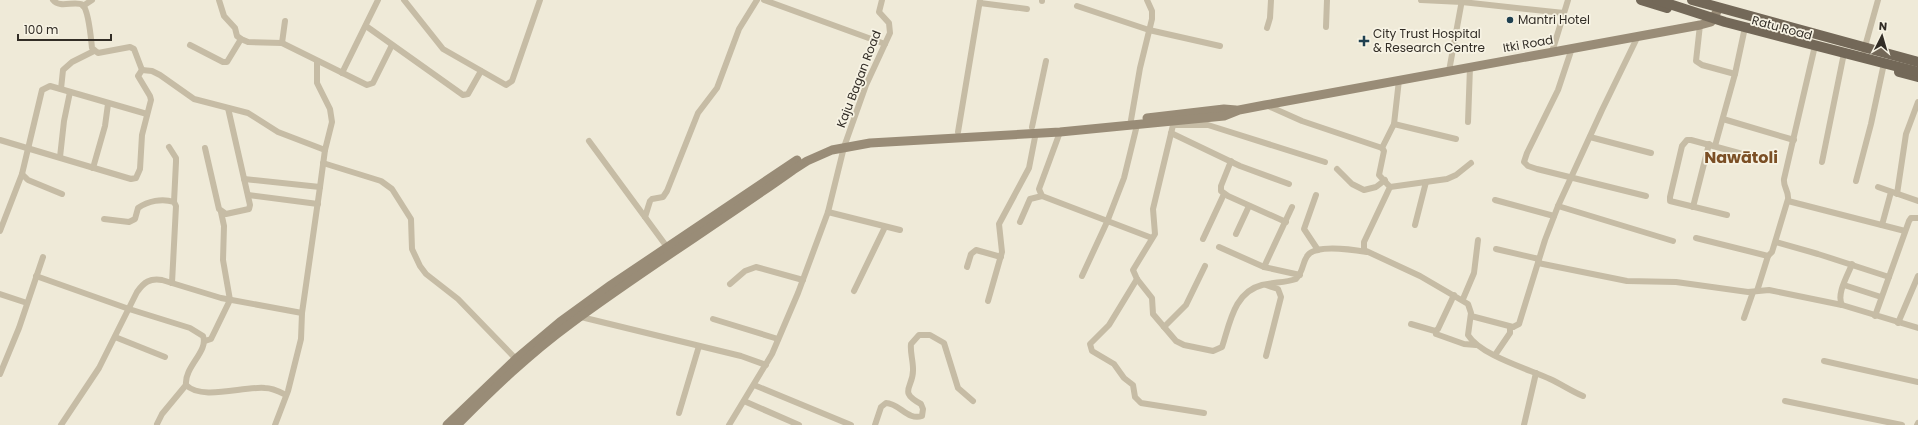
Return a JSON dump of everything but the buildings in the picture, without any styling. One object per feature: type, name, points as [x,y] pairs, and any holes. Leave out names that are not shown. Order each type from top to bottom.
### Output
[{"type":"main road","name":"Ratu Road","points":[[1641,0],[1744,32],[1918,77]]},
{"type":"main road","points":[[1658,0],[1726,22],[1918,72]]},
{"type":"main road","points":[[1677,0],[1727,16],[1918,66]]},
{"type":"main road","name":"Ratu Road","points":[[1692,0],[1720,4],[1918,62]]},
{"type":"street","points":[[53,0],[59,4],[79,3],[83,6],[86,12],[92,48],[94,51]]},
{"type":"street","points":[[83,6],[92,0]]},
{"type":"street","points":[[218,0],[224,16],[235,28],[237,36],[241,40],[248,42],[282,43],[342,73],[370,85],[392,45]]},
{"type":"street","points":[[342,73],[378,0]]},
{"type":"street","points":[[404,0],[443,49],[506,85],[512,82],[540,0]]},
{"type":"street","points":[[645,217],[650,201],[652,199],[663,197],[667,191],[698,113],[717,88],[739,29],[757,0]]},
{"type":"street","points":[[765,0],[885,44]]},
{"type":"street","name":"Kaju Bagan Road","points":[[729,425],[766,365],[803,280],[828,212],[846,143],[866,85],[885,44],[890,28],[889,23],[879,12],[882,0]]},
{"type":"street","points":[[1082,276],[1107,222],[1124,178],[1134,122],[1140,68],[1152,15],[1147,0]]},
{"type":"street","points":[[1267,28],[1270,18],[1271,0]]},
{"type":"street","points":[[1326,27],[1328,0]]},
{"type":"street","points":[[1421,0],[1462,1],[1564,13]]},
{"type":"street","points":[[1552,52],[1568,0]]},
{"type":"street","points":[[1861,62],[1877,0]]},
{"type":"street","points":[[958,132],[980,1],[1027,9]]},
{"type":"street","points":[[1449,71],[1462,1]]},
{"type":"street","points":[[1711,22],[1720,4]]},
{"type":"street","points":[[1077,6],[1149,30],[1220,46]]},
{"type":"street","points":[[282,43],[285,21]]},
{"type":"street","name":"Itki Road","points":[[1239,110],[1711,22]]},
{"type":"street","points":[[1700,25],[1696,61],[1702,65],[1735,74]]},
{"type":"street","points":[[366,26],[463,95],[468,94],[481,71]]},
{"type":"street","points":[[1693,207],[1712,145],[1723,119],[1744,32]]},
{"type":"street","points":[[1495,355],[1510,333],[1510,328],[1519,324],[1538,261],[1558,206],[1638,36]]},
{"type":"street","points":[[190,45],[223,62],[227,62],[241,40]]},
{"type":"street","points":[[61,89],[62,75],[66,67],[94,51],[98,52],[130,47],[134,49],[142,70]]},
{"type":"street","points":[[1572,48],[1558,90],[1524,162],[1528,166],[1646,196]]},
{"type":"street","points":[[1744,318],[1768,256],[1772,252],[1776,242],[1788,201],[1788,195],[1784,184],[1814,50]]},
{"type":"street","points":[[1822,162],[1843,58]]},
{"type":"street","points":[[274,425],[286,395],[301,340],[302,313],[323,163],[332,116],[317,83],[317,61]]},
{"type":"street","points":[[988,301],[1001,257],[999,224],[1029,168],[1046,61]]},
{"type":"street","points":[[1468,122],[1470,67]]},
{"type":"street","points":[[1856,181],[1871,124],[1883,68]]},
{"type":"street","points":[[142,70],[152,71],[160,75],[194,99],[255,116],[278,132],[325,150]]},
{"type":"street","points":[[0,140],[93,168],[136,178],[140,169],[142,135],[151,100],[138,76],[142,70]]},
{"type":"street","points":[[1390,187],[1385,180],[1381,178],[1379,172],[1384,151],[1382,148],[1394,124],[1399,80]]},
{"type":"street","points":[[0,231],[22,174],[29,148],[39,94],[42,90],[50,86],[108,104],[147,114]]},
{"type":"street","points":[[60,157],[64,121],[70,92]]},
{"type":"street","points":[[1882,225],[1894,193],[1906,134],[1918,102]]},
{"type":"street","points":[[93,168],[105,126],[108,104]]},
{"type":"street","points":[[1265,105],[1302,121],[1382,148]]},
{"type":"street","points":[[221,212],[226,214],[250,209],[248,194],[228,108]]},
{"type":"street","points":[[446,425],[516,359],[560,322],[667,247],[813,151],[846,143],[958,132],[1034,130],[1060,132],[1224,109],[1239,110]]},
{"type":"street","points":[[1173,123],[1224,116],[1239,110]]},
{"type":"street","points":[[1723,119],[1794,140]]},
{"type":"street","points":[[458,425],[521,363],[637,275],[807,160],[846,143],[904,140],[1134,122],[1173,123],[1208,125],[1325,162]]},
{"type":"street","points":[[1173,123],[1153,209],[1156,230],[1133,270],[1137,279],[1150,293],[1152,298],[1153,314],[1179,343],[1213,351],[1218,350],[1222,347],[1231,318],[1241,297],[1246,291],[1263,284],[1290,282],[1300,275],[1308,255],[1318,250],[1343,249],[1367,252],[1402,267],[1463,299],[1471,308],[1468,336],[1476,345],[1583,396]]},
{"type":"street","points":[[1394,124],[1456,139]]},
{"type":"street","points":[[1042,196],[1039,189],[1060,132]]},
{"type":"street","points":[[1171,132],[1230,162],[1289,184]]},
{"type":"street","points":[[1590,137],[1651,153]]},
{"type":"street","points":[[1727,215],[1670,201],[1684,142],[1691,140],[1750,156]]},
{"type":"street","points":[[589,141],[667,247]]},
{"type":"street","points":[[169,147],[176,158],[174,202],[176,206],[172,283]]},
{"type":"street","points":[[205,148],[224,226],[223,260],[230,300],[211,339],[205,341]]},
{"type":"street","points":[[1230,162],[1220,189],[1224,194],[1286,222]]},
{"type":"street","points":[[323,163],[381,181],[392,189],[411,219],[413,226],[412,249],[420,266],[426,274],[458,299],[516,359]]},
{"type":"street","points":[[1390,187],[1450,178],[1471,163]]},
{"type":"street","points":[[1337,168],[1352,184],[1364,190],[1376,187],[1385,180]]},
{"type":"street","points":[[22,174],[28,180],[62,194]]},
{"type":"street","points":[[244,179],[320,187]]},
{"type":"street","points":[[1415,225],[1426,182]]},
{"type":"street","points":[[1367,252],[1364,250],[1364,242],[1390,187]]},
{"type":"street","points":[[1878,187],[1918,201]]},
{"type":"street","points":[[248,194],[318,204]]},
{"type":"street","points":[[1203,239],[1224,194]]},
{"type":"street","points":[[1316,195],[1304,229],[1318,250]]},
{"type":"street","points":[[1020,222],[1030,199],[1042,196],[1152,238]]},
{"type":"street","points":[[104,219],[129,222],[135,219],[138,208],[149,202],[163,200],[174,202]]},
{"type":"street","points":[[1495,200],[1554,216]]},
{"type":"street","points":[[1788,201],[1905,231]]},
{"type":"street","points":[[1236,234],[1249,206]]},
{"type":"street","points":[[1558,206],[1673,241]]},
{"type":"street","points":[[1264,267],[1292,207]]},
{"type":"street","points":[[828,212],[900,230]]},
{"type":"street","points":[[1875,316],[1905,231],[1911,218],[1918,218]]},
{"type":"street","points":[[854,291],[885,227]]},
{"type":"street","points":[[1696,238],[1768,256]]},
{"type":"street","points":[[1463,299],[1474,273],[1478,240]]},
{"type":"street","points":[[1776,242],[1889,276]]},
{"type":"street","points":[[1219,247],[1264,267],[1300,275]]},
{"type":"street","points":[[1496,249],[1538,261],[1627,281],[1682,283],[1755,291],[1769,290],[1842,306],[1918,328]]},
{"type":"street","points":[[967,268],[971,254],[976,250],[1001,257]]},
{"type":"street","points":[[1,370],[28,303],[42,257]]},
{"type":"street","points":[[1842,306],[1840,299],[1852,264]]},
{"type":"street","points":[[1164,327],[1186,305],[1205,266]]},
{"type":"street","points":[[730,284],[746,271],[756,267],[803,280]]},
{"type":"street","points":[[36,276],[129,310],[190,328],[204,336],[204,345],[187,373],[186,385],[156,423]]},
{"type":"street","points":[[1898,323],[1918,276]]},
{"type":"street","points":[[61,425],[99,368],[137,292],[146,281],[156,279],[230,300],[302,313]]},
{"type":"street","points":[[1137,279],[1108,325],[1090,344],[1092,352],[1116,367],[1124,378],[1133,385],[1135,396],[1141,402],[1204,413]]},
{"type":"street","points":[[1263,284],[1278,289],[1281,297],[1266,356]]},
{"type":"street","points":[[1844,285],[1882,297]]},
{"type":"street","points":[[0,294],[28,303]]},
{"type":"street","points":[[1411,324],[1435,331],[1438,329],[1454,295]]},
{"type":"street","points":[[581,316],[741,356],[766,365]]},
{"type":"street","points":[[1471,316],[1513,327]]},
{"type":"street","points":[[713,319],[778,339]]},
{"type":"street","points":[[1436,334],[1464,344],[1476,345]]},
{"type":"street","points":[[874,425],[881,407],[886,403],[891,403],[912,417],[922,416],[923,409],[921,404],[909,398],[907,392],[913,369],[911,344],[919,335],[930,335],[944,343],[958,388],[973,401]]},
{"type":"street","points":[[115,337],[165,357]]},
{"type":"street","points":[[679,413],[699,346]]},
{"type":"street","points":[[1824,361],[1918,382]]},
{"type":"street","points":[[1524,425],[1536,374]]},
{"type":"street","points":[[186,385],[194,391],[200,392],[263,388],[286,395]]},
{"type":"street","points":[[754,385],[851,425]]},
{"type":"street","points":[[744,401],[799,425]]},
{"type":"street","points":[[1784,401],[1902,425]]},
{"type":"place","name":"Mantri Hotel","points":[[1510,20]]},
{"type":"place","name":"City Trust Hospital & Research Centre","points":[[1364,41]]},
{"type":"district","name":"Nawātoli","points":[[1741,157]]}]
